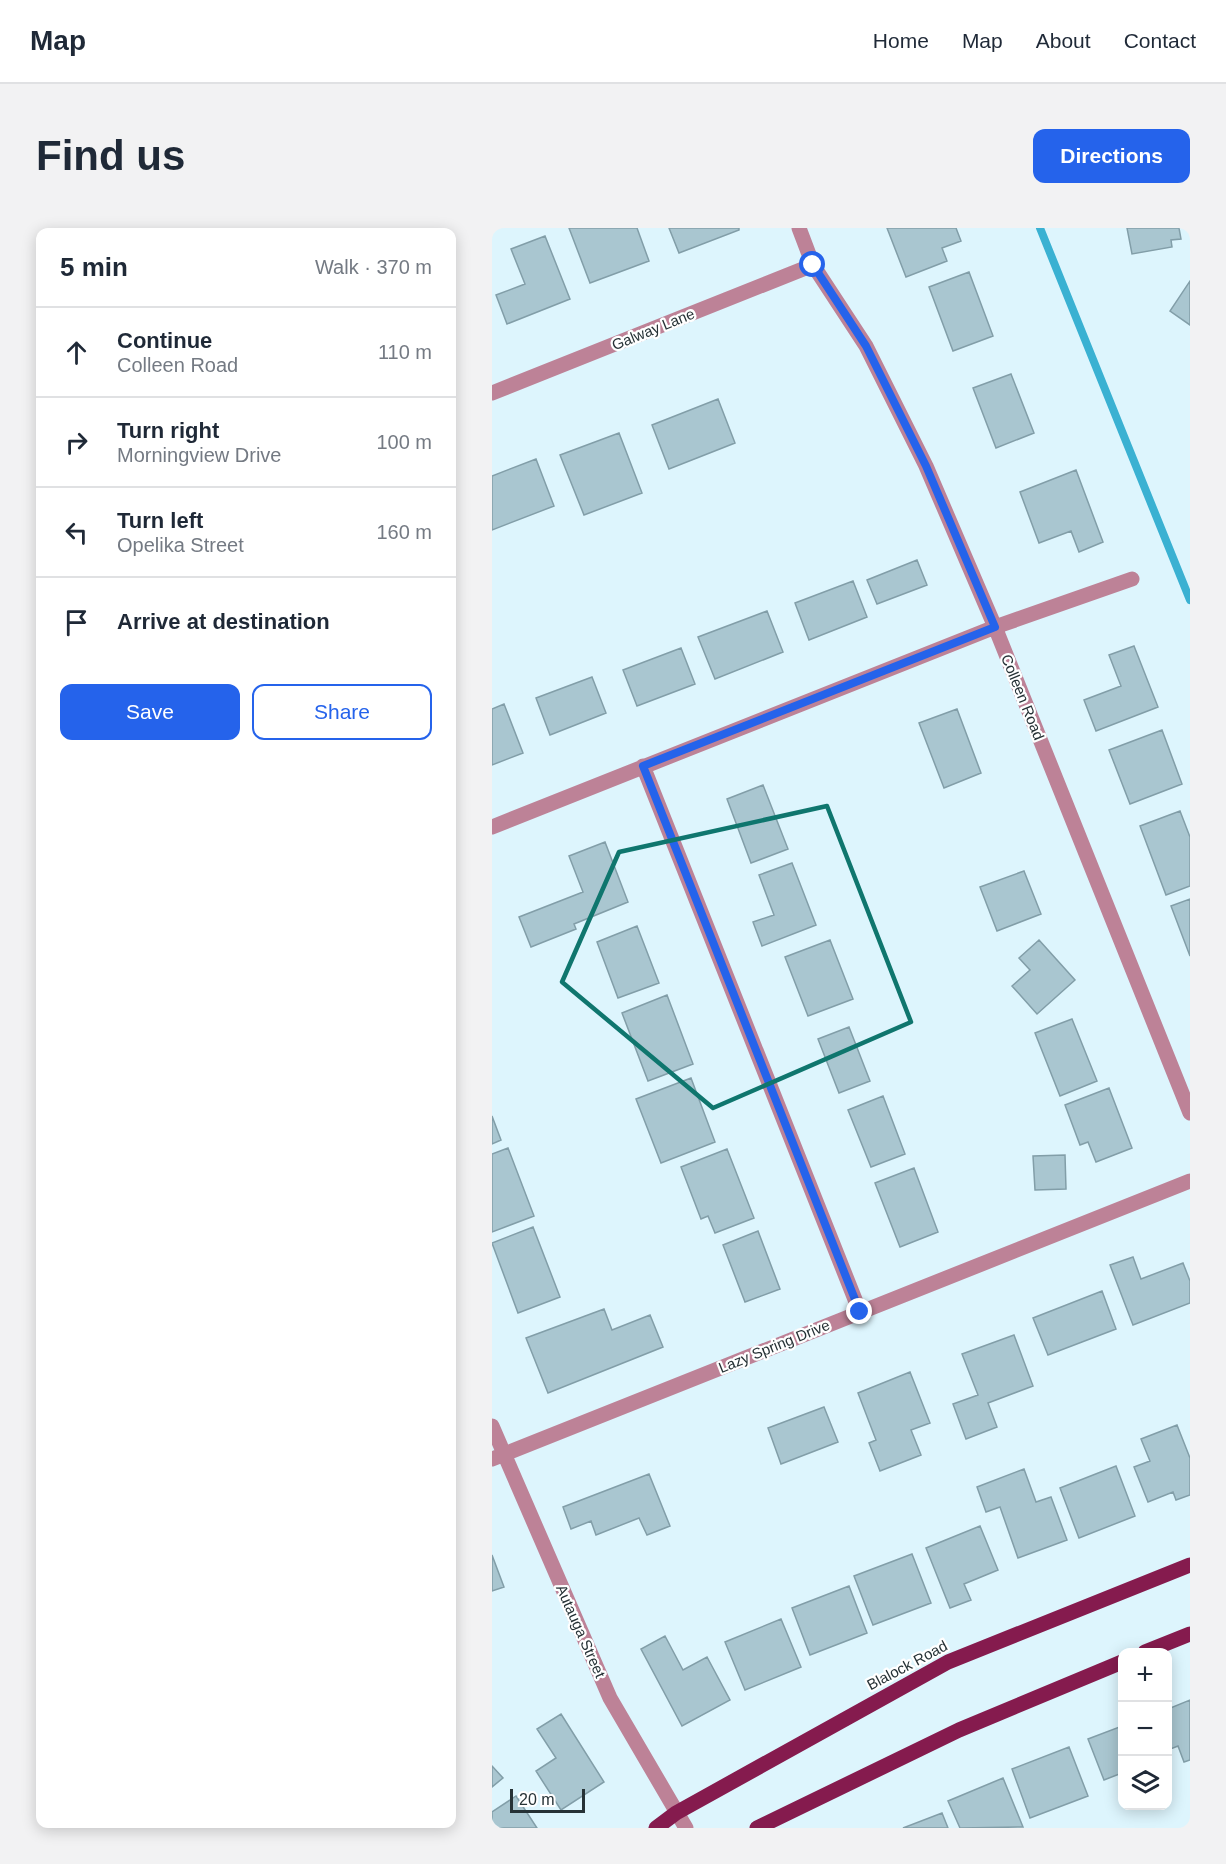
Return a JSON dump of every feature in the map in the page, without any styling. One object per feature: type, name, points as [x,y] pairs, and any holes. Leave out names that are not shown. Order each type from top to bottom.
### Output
[{"type":"main road","name":"Blalock Road","points":[[656,1828],[676,1813],[948,1662],[1190,1565]]},
{"type":"main road","points":[[1157,1648],[1190,1634]]},
{"type":"main road","points":[[757,1828],[959,1730],[1118,1664]]},
{"type":"street","name":"Colleen Road","points":[[799,228],[813,265],[871,356],[926,466],[995,627],[1190,1113]]},
{"type":"street","name":"Galway Lane","points":[[492,393],[813,265]]},
{"type":"street","points":[[492,827],[995,627],[1132,579]]},
{"type":"street","points":[[643,766],[860,1312]]},
{"type":"street","name":"Lazy Spring Drive","points":[[497,1457],[1190,1181]]},
{"type":"street","name":"Autauga Street","points":[[492,1426],[497,1457],[610,1698],[686,1828]]},
{"type":"highlighted area","points":[[827,806],[911,1022],[713,1108],[562,982],[619,852]]},
{"type":"building","points":[[569,228],[637,228],[649,261],[590,283]]},
{"type":"building","points":[[669,228],[739,228],[739,230],[679,253]]},
{"type":"building","points":[[887,228],[956,228],[961,241],[942,248],[947,261],[906,277]]},
{"type":"building","points":[[1127,228],[1179,228],[1181,239],[1171,240],[1172,247],[1132,254]]},
{"type":"building","points":[[545,236],[570,299],[507,324],[496,295],[525,284],[511,249]]},
{"type":"building","points":[[969,272],[993,336],[953,351],[929,287]]},
{"type":"building","points":[[1190,281],[1190,325],[1170,311]]},
{"type":"building","points":[[1011,374],[1034,433],[996,448],[973,388]]},
{"type":"building","points":[[718,399],[735,443],[669,469],[652,425]]},
{"type":"building","points":[[619,433],[642,493],[584,515],[560,455]]},
{"type":"building","points":[[536,459],[554,506],[492,530],[492,476]]},
{"type":"building","points":[[1076,470],[1103,542],[1079,552],[1071,531],[1039,543],[1020,492]]},
{"type":"building","points":[[917,560],[927,585],[877,604],[867,580]]},
{"type":"building","points":[[853,581],[867,617],[809,640],[795,603]]},
{"type":"building","points":[[767,611],[783,652],[715,679],[698,637]]},
{"type":"building","points":[[1134,646],[1158,707],[1096,731],[1084,700],[1121,686],[1109,655]]},
{"type":"building","points":[[681,648],[695,684],[637,706],[623,670]]},
{"type":"building","points":[[592,677],[606,713],[550,735],[536,698]]},
{"type":"building","points":[[504,704],[523,753],[492,765],[492,709]]},
{"type":"building","points":[[957,709],[981,773],[944,788],[919,723]]},
{"type":"building","points":[[1162,730],[1182,784],[1130,804],[1109,750]]},
{"type":"building","points":[[763,785],[788,849],[751,863],[727,799]]},
{"type":"building","points":[[1180,811],[1190,837],[1190,886],[1166,895],[1140,826]]},
{"type":"building","points":[[605,842],[628,902],[574,924],[576,929],[531,947],[519,917],[583,892],[569,856]]},
{"type":"building","points":[[792,863],[816,925],[762,946],[753,922],[774,915],[759,875]]},
{"type":"building","points":[[1024,871],[1041,914],[997,931],[980,887]]},
{"type":"building","points":[[1190,899],[1190,956],[1171,906]]},
{"type":"building","points":[[637,926],[659,983],[618,998],[597,942]]},
{"type":"building","points":[[830,940],[853,999],[808,1016],[785,957]]},
{"type":"building","points":[[1039,940],[1075,980],[1037,1014],[1012,986],[1030,970],[1019,958]]},
{"type":"building","points":[[667,995],[693,1064],[648,1081],[622,1013]]},
{"type":"building","points":[[1072,1019],[1097,1081],[1060,1096],[1035,1033]]},
{"type":"building","points":[[849,1027],[870,1081],[839,1093],[818,1039]]},
{"type":"building","points":[[691,1078],[715,1142],[661,1163],[636,1099]]},
{"type":"building","points":[[1109,1088],[1132,1148],[1096,1162],[1088,1142],[1080,1145],[1065,1105]]},
{"type":"building","points":[[883,1096],[905,1154],[871,1167],[848,1110]]},
{"type":"building","points":[[492,1116],[501,1140],[492,1144]]},
{"type":"building","points":[[508,1148],[534,1216],[492,1232],[492,1154]]},
{"type":"building","points":[[727,1149],[754,1218],[715,1233],[708,1216],[701,1219],[681,1167]]},
{"type":"building","points":[[1065,1155],[1066,1189],[1035,1190],[1033,1156]]},
{"type":"building","points":[[914,1168],[938,1232],[900,1247],[875,1183]]},
{"type":"building","points":[[533,1227],[560,1297],[518,1313],[492,1243]]},
{"type":"building","points":[[758,1231],[780,1289],[745,1302],[723,1245]]},
{"type":"building","points":[[1133,1257],[1141,1279],[1183,1263],[1190,1281],[1190,1303],[1133,1325],[1110,1265]]},
{"type":"building","points":[[1102,1291],[1116,1329],[1048,1355],[1033,1318]]},
{"type":"building","points":[[604,1309],[612,1330],[650,1315],[663,1347],[548,1393],[526,1338]]},
{"type":"building","points":[[1014,1335],[1033,1386],[988,1403],[997,1427],[966,1439],[953,1404],[978,1395],[962,1354]]},
{"type":"building","points":[[910,1372],[930,1423],[911,1430],[921,1455],[880,1471],[869,1443],[876,1440],[858,1393]]},
{"type":"building","points":[[824,1407],[838,1442],[781,1464],[768,1428]]},
{"type":"building","points":[[1177,1425],[1190,1458],[1190,1495],[1176,1500],[1173,1492],[1148,1502],[1134,1467],[1150,1461],[1141,1439]]},
{"type":"building","points":[[1116,1466],[1135,1516],[1079,1538],[1060,1488]]},
{"type":"building","points":[[1024,1469],[1036,1502],[1051,1497],[1067,1540],[1018,1558],[1000,1507],[986,1512],[977,1487]]},
{"type":"building","points":[[649,1474],[670,1526],[647,1535],[639,1518],[596,1535],[591,1521],[571,1529],[563,1507]]},
{"type":"building","points":[[980,1526],[998,1570],[964,1584],[971,1600],[950,1608],[926,1548]]},
{"type":"building","points":[[912,1554],[931,1603],[873,1625],[854,1576]]},
{"type":"building","points":[[492,1555],[504,1587],[492,1591]]},
{"type":"building","points":[[849,1586],[867,1633],[810,1655],[792,1608]]},
{"type":"building","points":[[781,1619],[801,1667],[745,1690],[725,1642]]},
{"type":"building","points":[[665,1636],[683,1670],[707,1657],[730,1700],[682,1726],[641,1649]]},
{"type":"building","points":[[1190,1700],[1190,1760],[1184,1762],[1178,1746],[1172,1748],[1172,1707]]},
{"type":"building","points":[[561,1714],[604,1782],[561,1810],[536,1771],[556,1758],[537,1729]]},
{"type":"building","points":[[1118,1728],[1118,1775],[1104,1780],[1088,1739]]},
{"type":"building","points":[[1069,1747],[1088,1796],[1030,1818],[1012,1769]]},
{"type":"building","points":[[492,1766],[503,1778],[492,1787]]},
{"type":"building","points":[[1003,1778],[1023,1827],[960,1828],[948,1801]]},
{"type":"building","points":[[516,1796],[537,1828],[492,1828],[492,1812]]},
{"type":"building","points":[[942,1813],[948,1828],[903,1828]]},
{"type":"waterway","points":[[1040,228],[1190,600]]},
{"type":"route","points":[[813,265],[866,346],[926,466],[995,627],[643,766],[860,1312]]}]
